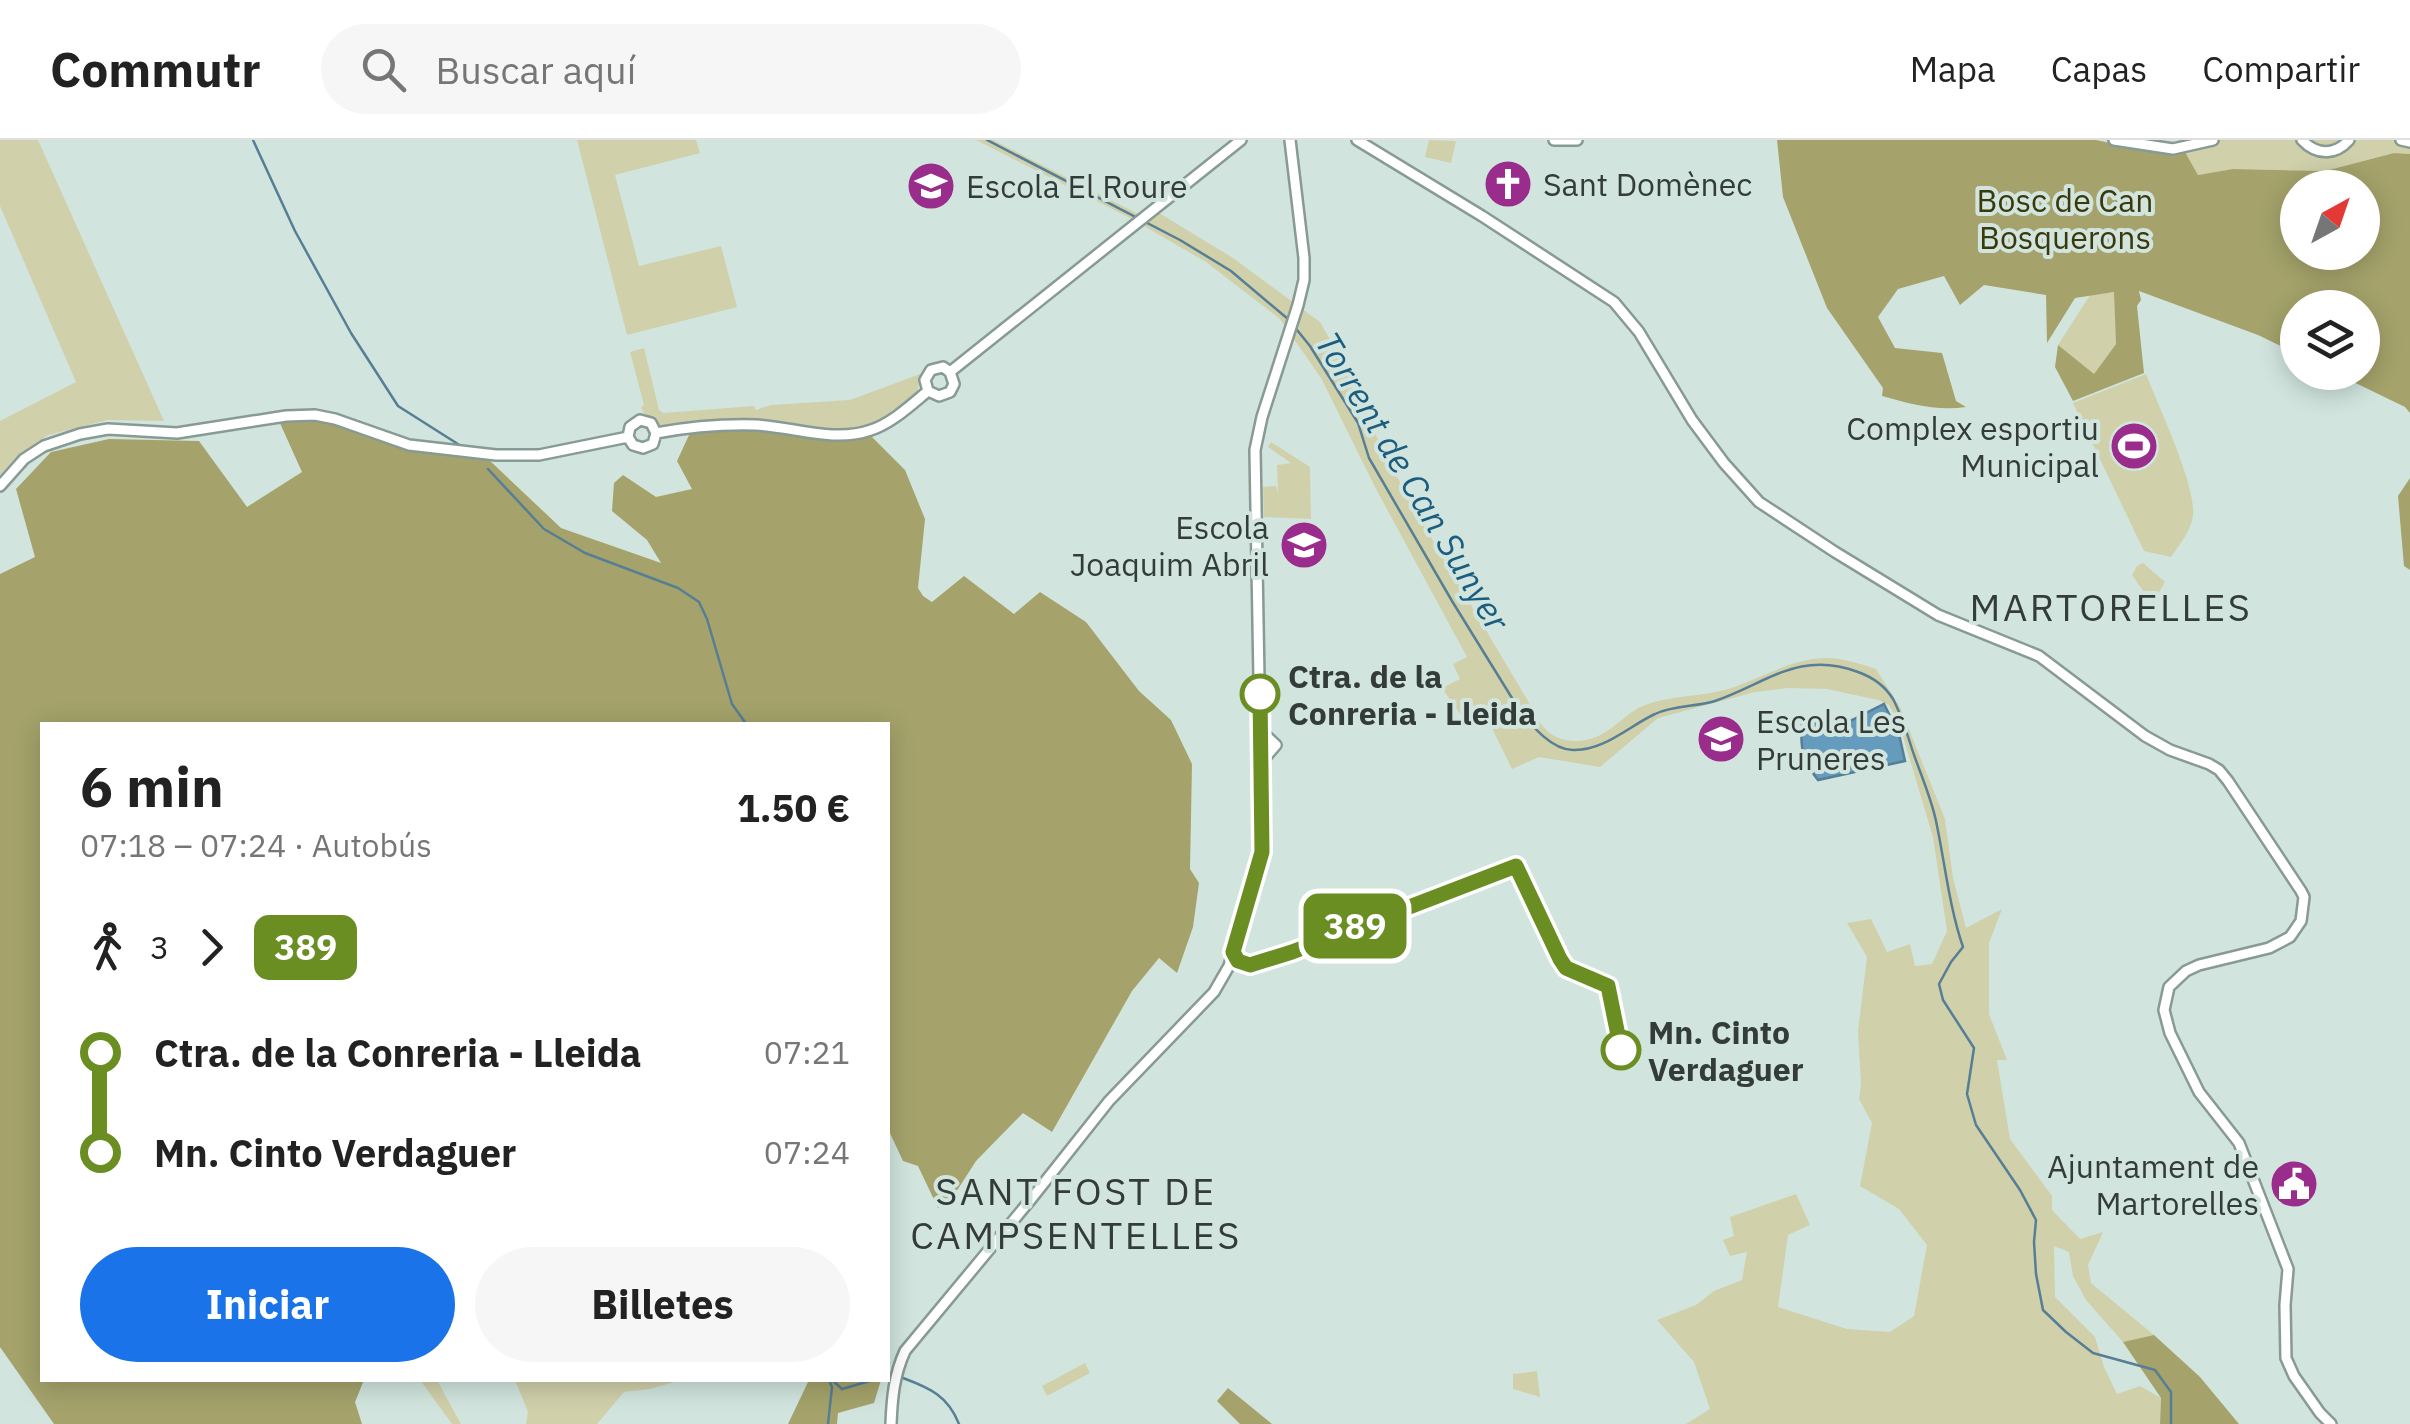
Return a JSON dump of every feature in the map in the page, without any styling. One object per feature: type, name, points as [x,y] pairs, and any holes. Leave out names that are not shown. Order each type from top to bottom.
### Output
[{"type":"street","points":[[950,372],[1241,140]]},
{"type":"street","points":[[891,1424],[897,1368],[905,1351],[1109,1101],[1214,992],[1233,952],[1262,852],[1261,763],[1276,746],[1260,731],[1254,453],[1304,280],[1290,140]]},
{"type":"street","points":[[1358,140],[1614,302],[1640,332],[1692,420],[1759,502],[1938,615],[2039,656],[2145,736],[2219,770],[2304,898],[2301,921],[2290,937],[2269,948],[2186,971],[2168,987],[2164,1001],[2170,1033],[2199,1092],[2239,1143],[2288,1269],[2286,1358],[2294,1376],[2331,1424]]},
{"type":"street","points":[[1554,140],[1577,140]]},
{"type":"street","points":[[2114,140],[2173,149],[2212,140]]},
{"type":"street","points":[[2302,140],[2312,149],[2325,152],[2362,140]]},
{"type":"street","points":[[2401,140],[2410,142]]},
{"type":"street","points":[[942,367],[950,372],[954,384],[950,392],[939,396],[928,391],[925,380],[931,370],[942,367]]},
{"type":"street","points":[[656,434],[754,425],[854,434],[878,427],[928,391]]},
{"type":"street","points":[[0,486],[24,460],[44,446],[108,429],[178,433],[315,415],[409,446],[496,455],[539,454],[628,437]]},
{"type":"street","points":[[640,420],[651,423],[656,434],[653,444],[643,448],[628,437],[630,427],[640,420]]},
{"type":"street","points":[[1233,952],[1238,961],[1250,965]]},
{"type":"street","points":[[1224,975],[1237,970]]},
{"type":"green space","points":[[0,140],[38,140],[164,421],[108,420],[48,435],[15,458],[0,475],[0,421],[76,382],[0,206]]},
{"type":"green space","points":[[577,140],[696,140],[700,153],[615,175],[639,266],[721,246],[737,307],[627,335]]},
{"type":"green space","points":[[976,140],[993,140],[1150,220],[1159,213],[1233,258],[1320,322],[1410,502],[1536,717],[1552,735],[1568,740],[1589,739],[1645,705],[1728,689],[1810,660],[1839,659],[1876,669],[1900,707],[1945,819],[1953,878],[1966,928],[2002,909],[1989,943],[1989,1014],[2007,1060],[1997,1060],[2010,1139],[2052,1196],[2052,1210],[2080,1239],[2103,1232],[2088,1265],[2091,1283],[2154,1335],[2123,1342],[2086,1300],[2073,1276],[2069,1252],[2054,1246],[2055,1297],[2095,1337],[2117,1394],[2140,1386],[2161,1398],[2160,1424],[1686,1424],[1710,1409],[1694,1362],[1657,1320],[1696,1305],[1714,1291],[1742,1280],[1747,1252],[1730,1256],[1723,1240],[1734,1236],[1730,1217],[1796,1194],[1810,1225],[1788,1235],[1778,1307],[1847,1329],[1890,1332],[1914,1316],[1927,1245],[1899,1209],[1860,1186],[1872,1123],[1859,1099],[1858,1031],[1867,957],[1847,923],[1871,919],[1887,952],[1910,944],[1915,966],[1932,964],[1947,931],[1933,837],[1899,723],[1889,705],[1878,700],[1827,689],[1787,688],[1755,692],[1658,718],[1600,767],[1539,757],[1512,769],[1488,720],[1460,714],[1442,688],[1460,679],[1453,664],[1467,657],[1321,378],[1280,319],[1206,262],[1132,219]]},
{"type":"green space","points":[[1429,140],[1456,141],[1451,163],[1425,157]]},
{"type":"green space","name":"Bosc de Can Bosquerons","points":[[1777,140],[2096,140],[2152,152],[2185,152],[2198,175],[2233,169],[2280,170],[2280,270],[2380,270],[2380,170],[2329,170],[2394,153],[2410,154],[2410,413],[2370,390],[2380,390],[2380,290],[2280,290],[2280,346],[2139,291],[2144,373],[2073,401],[2055,367],[2058,345],[2094,374],[2116,344],[2114,292],[2075,298],[2047,343],[2046,295],[1984,285],[1960,305],[1944,276],[1898,289],[1878,317],[1895,348],[1942,353],[1956,401],[1966,407],[1955,408],[1882,396],[1883,388],[1827,308],[1783,197]]},
{"type":"green space","points":[[2196,140],[2410,140],[2410,154],[2394,153],[2329,170],[2233,169],[2198,175],[2184,144]]},
{"type":"green space","points":[[2115,292],[2116,344],[2093,375],[2058,345],[2090,295]]},
{"type":"green space","points":[[644,348],[663,413],[754,406],[756,410],[771,405],[850,400],[923,373],[916,394],[868,428],[846,430],[734,419],[662,426],[641,408],[644,405],[630,352]]},
{"type":"green space","name":"Complex esportiu Municipal","points":[[2146,374],[2193,503],[2190,527],[2171,557],[2144,551],[2073,403]]},
{"type":"green space","points":[[306,418],[333,422],[408,450],[488,459],[561,528],[661,563],[647,540],[612,511],[614,483],[623,475],[656,497],[692,489],[677,461],[690,433],[745,429],[833,440],[872,437],[905,470],[925,519],[918,588],[923,596],[932,602],[964,576],[1014,614],[1040,592],[1086,622],[1139,691],[1171,720],[1192,764],[1190,869],[1199,883],[1193,927],[1177,973],[1159,958],[1132,991],[1052,1132],[1023,1113],[976,1161],[958,1189],[938,1208],[918,1166],[903,1161],[890,1133],[890,722],[40,722],[40,1382],[363,1382],[355,1402],[362,1424],[54,1424],[0,1347],[0,574],[35,557],[16,489],[51,452],[109,439],[199,441],[247,507],[302,472],[279,421]]},
{"type":"green space","points":[[1271,442],[1310,467],[1311,519],[1264,517],[1263,487],[1276,486],[1278,494],[1277,465],[1291,463],[1268,447]]},
{"type":"green space","points":[[2410,478],[2410,570],[2404,566],[2398,496]]},
{"type":"green space","points":[[2143,563],[2165,582],[2152,604],[2132,575]]},
{"type":"green space","points":[[2154,1335],[2200,1377],[2239,1424],[2160,1424],[2161,1398],[2123,1342]]},
{"type":"green space","points":[[1085,1363],[1090,1373],[1047,1396],[1042,1386]]},
{"type":"green space","points":[[1537,1371],[1540,1397],[1513,1389],[1513,1374]]},
{"type":"green space","points":[[421,1382],[438,1382],[461,1424],[452,1424]]},
{"type":"green space","points":[[516,1382],[674,1382],[624,1392],[597,1424],[526,1424],[528,1412]]},
{"type":"green space","points":[[808,1382],[880,1382],[874,1403],[838,1413],[837,1424],[788,1424]]},
{"type":"green space","points":[[1228,1388],[1272,1424],[1240,1424],[1217,1401]]},
{"type":"water","points":[[1884,704],[1899,734],[1905,761],[1818,780],[1803,753],[1802,722],[1852,720]]},
{"type":"waterway","points":[[253,140],[295,231],[351,333],[398,406],[461,446]]},
{"type":"waterway","name":"Torrent de Can Sunyer","points":[[987,140],[1180,240],[1231,271],[1288,319]]},
{"type":"waterway","name":"Torrent de Can Sunyer","points":[[1293,325],[1358,423],[1369,458],[1452,601],[1520,711],[1550,742],[1573,750],[1595,746],[1662,711],[1715,701],[1801,667],[1837,666],[1858,672],[1878,682],[1890,694],[1931,803],[1963,947],[1939,984],[1943,1000],[1974,1048],[1967,1094],[1976,1125],[2036,1220],[2036,1274],[2043,1310],[2093,1353],[2155,1370],[2171,1392],[2171,1424]]},
{"type":"waterway","points":[[488,469],[544,529],[585,553],[678,588],[699,602],[732,704],[745,722]]},
{"type":"waterway","points":[[903,1378],[937,1394],[959,1424]]},
{"type":"waterway","points":[[828,1424],[830,1382]]},
{"type":"waterway","points":[[834,1382],[842,1389],[866,1382]]},
{"type":"bus line","name":"389","points":[[1260,694],[1262,852],[1233,952],[1238,961],[1250,965],[1292,952],[1516,866],[1566,968],[1608,986],[1621,1050]]},
{"type":"place","name":"Sant Domènec","points":[[1508,184]]},
{"type":"place","name":"Escola El Roure","points":[[931,186]]},
{"type":"place","name":"Complex esportiu Municipal","points":[[2134,446]]},
{"type":"place","name":"Escola Joaquim Abril","points":[[1304,545]]},
{"type":"place","name":"Ctra. de la Conreria - Lleida","points":[[1260,694]]},
{"type":"place","name":"Escola Les Pruneres","points":[[1721,739]]},
{"type":"place","name":"Mn. Cinto Verdaguer","points":[[1621,1050]]},
{"type":"place","name":"Ajuntament de Martorelles","points":[[2294,1184]]},
{"type":"district","name":"MARTORELLES","points":[[2111,606]]},
{"type":"district","name":"SANT FOST DE CAMPSENTELLES","points":[[1076,1212]]}]
